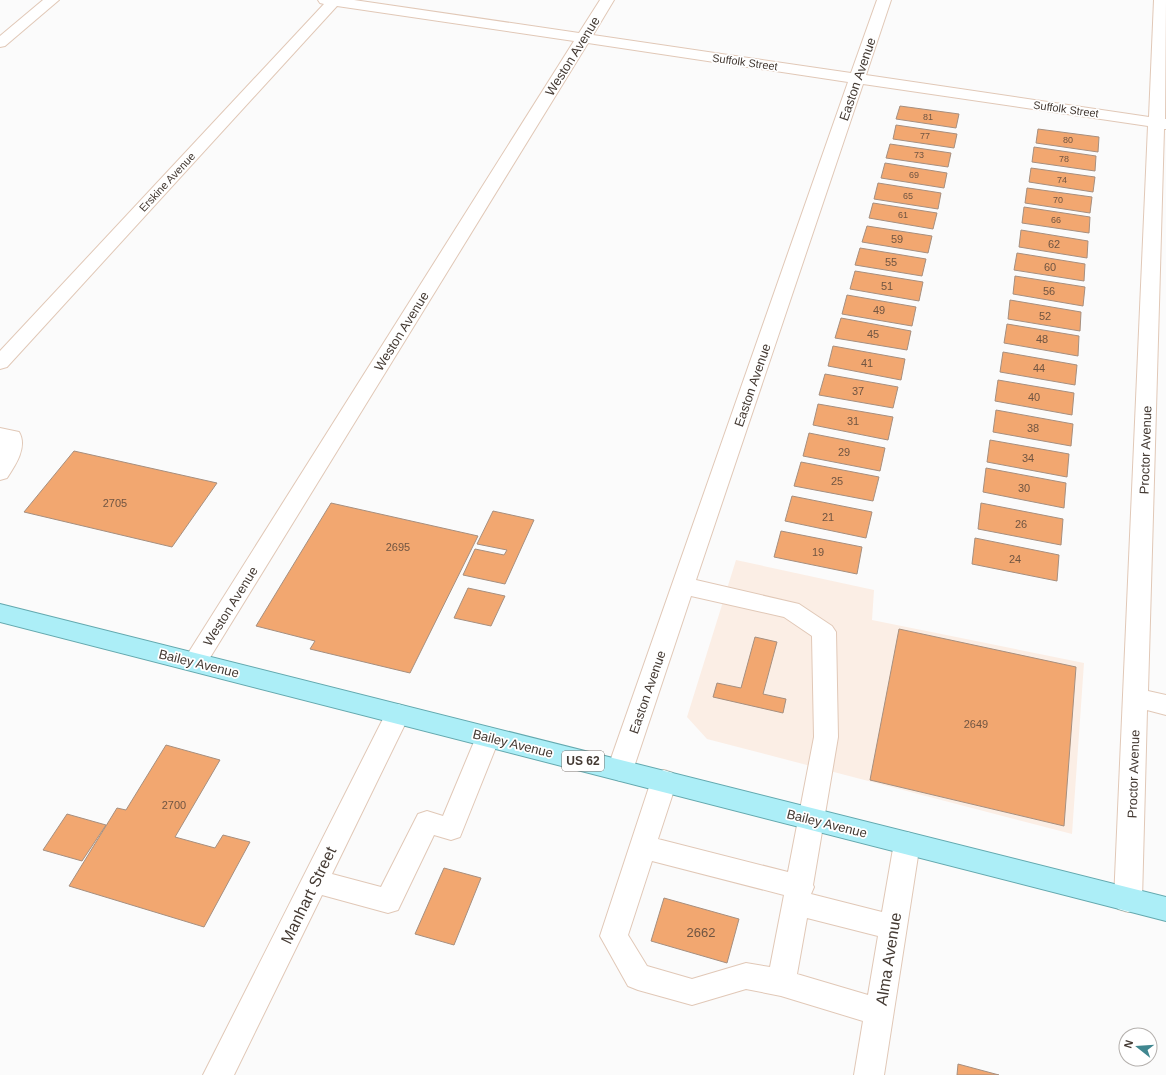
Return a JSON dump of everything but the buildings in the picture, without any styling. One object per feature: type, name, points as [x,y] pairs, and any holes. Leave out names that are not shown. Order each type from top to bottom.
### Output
[{"type":"main road","name":"Bailey Avenue","points":[[0,613],[1166,909]]},
{"type":"street","points":[[0,43],[52,0]]},
{"type":"street","points":[[419,14],[430,0]]},
{"type":"street","name":"Weston Avenue","points":[[195,662],[607,0]]},
{"type":"street","name":"Easton Avenue","points":[[620,770],[884,0]]},
{"type":"street","name":"Proctor Avenue","points":[[1128,900],[1162,124],[1161,0]]},
{"type":"street","name":"Suffolk Street","points":[[329,1],[1162,124]]},
{"type":"street","name":"Erskine Avenue","points":[[0,363],[329,1]]},
{"type":"street","points":[[0,435],[12,437],[9,459],[0,473]]},
{"type":"street","points":[[684,586],[791,610],[824,632],[826,737],[781,983]]},
{"type":"street","points":[[1136,698],[1166,705]]},
{"type":"street","name":"Manhart Street","points":[[218,1075],[398,714]]},
{"type":"street","points":[[315,881],[388,901],[427,822],[451,829],[488,737]]},
{"type":"street","points":[[664,781],[614,936],[638,977],[692,992],[746,976],[781,983],[880,1012]]},
{"type":"street","name":"Alma Avenue","points":[[869,1075],[907,843]]},
{"type":"street","points":[[643,847],[798,895],[894,927]]},
{"type":"shaded area","points":[[736,560],[874,590],[872,620],[1084,663],[1072,834],[707,739],[687,717]]}]
